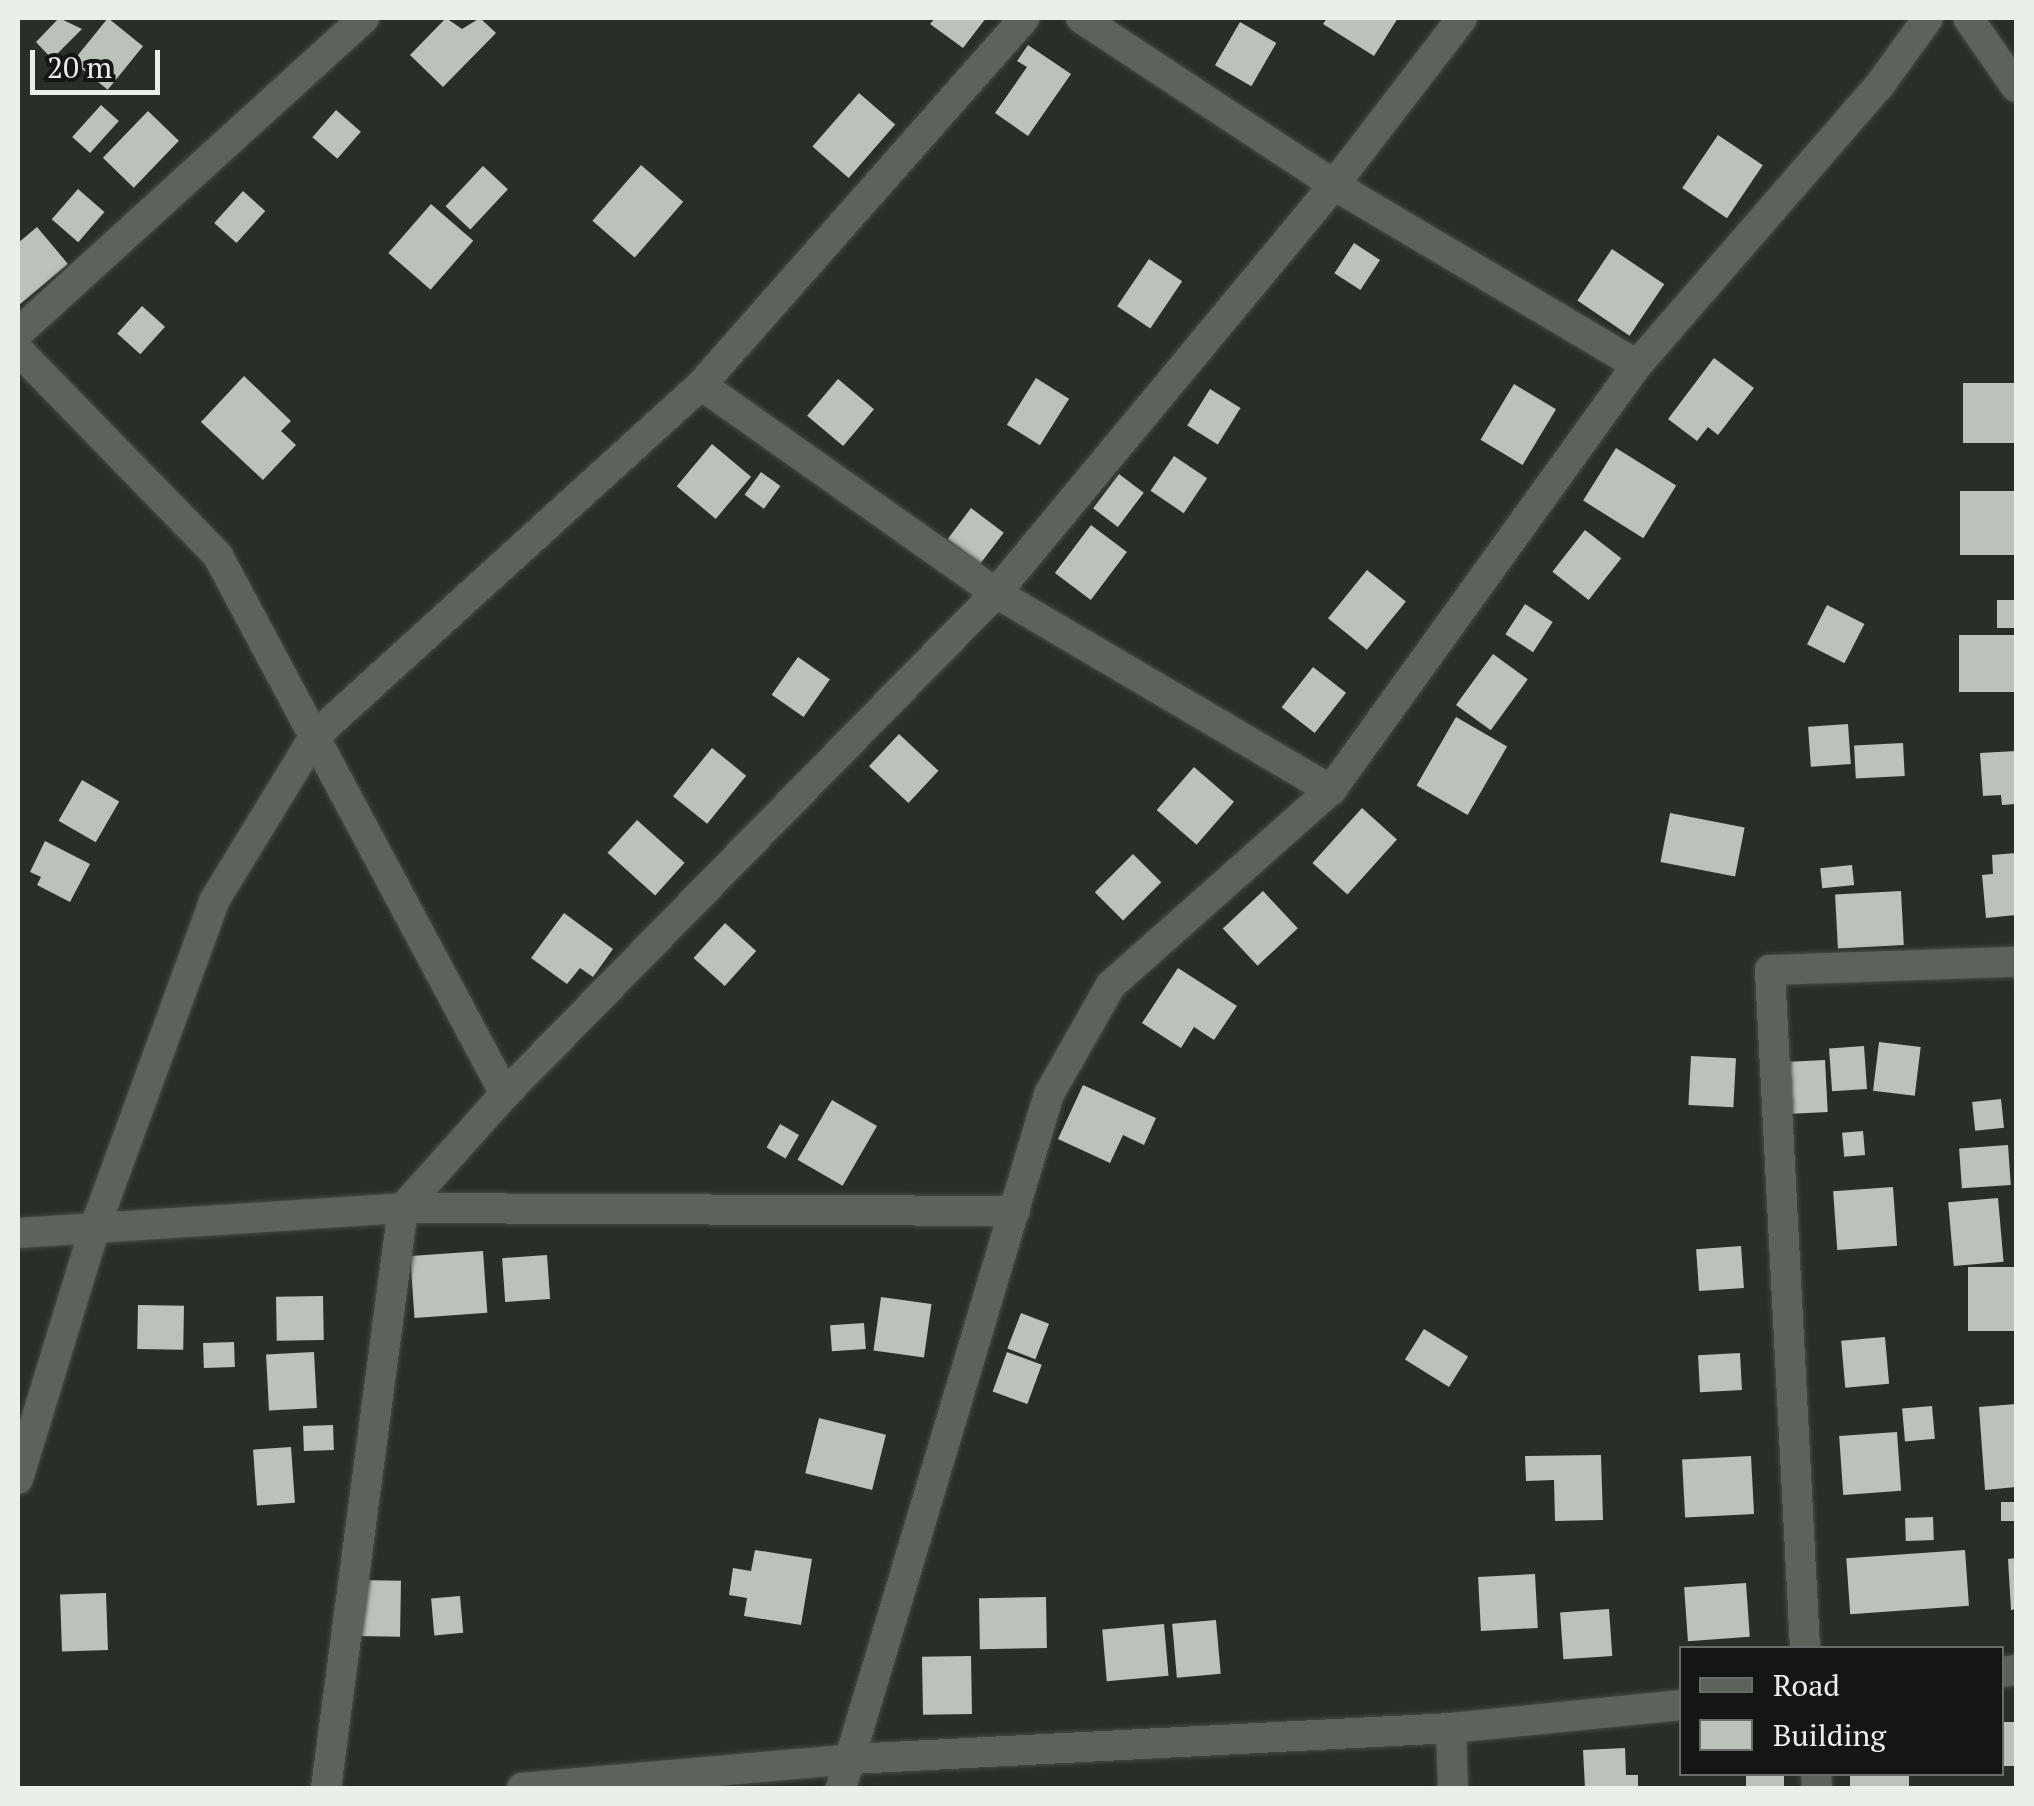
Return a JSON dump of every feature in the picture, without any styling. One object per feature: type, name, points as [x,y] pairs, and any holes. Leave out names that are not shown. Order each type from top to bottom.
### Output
[{"type":"street","points":[[18,333],[364,18]]},
{"type":"street","points":[[18,1479],[95,1227],[214,901],[314,737],[701,385],[1024,18]]},
{"type":"street","points":[[1081,18],[1334,186],[1637,365]]},
{"type":"street","points":[[326,1788],[403,1208],[505,1094],[996,592],[1334,186],[1462,18]]},
{"type":"street","points":[[841,1788],[1049,1094],[1111,985],[1331,790],[1637,365],[1879,86],[1928,18]]},
{"type":"street","points":[[1968,18],[2016,87]]},
{"type":"street","points":[[18,350],[218,556],[505,1094]]},
{"type":"street","points":[[701,385],[996,592],[1331,790]]},
{"type":"street","points":[[1806,1646],[1770,970],[2016,962]]},
{"type":"street","points":[[18,1233],[403,1208],[1016,1211]]},
{"type":"street","points":[[522,1788],[852,1759],[1452,1728],[1679,1705]]},
{"type":"street","points":[[1452,1728],[1453,1788]]},
{"type":"building","points":[[59,18],[82,29],[52,59],[36,42]]},
{"type":"building","points":[[108,18],[143,46],[108,90],[73,62]]},
{"type":"building","points":[[446,18],[462,29],[480,18],[496,33],[443,87],[410,55]]},
{"type":"building","points":[[935,18],[986,18],[963,48],[930,24]]},
{"type":"building","points":[[1327,18],[1398,18],[1374,56],[1323,24]]},
{"type":"building","points":[[1240,22],[1276,43],[1251,86],[1215,65]]},
{"type":"building","points":[[1028,45],[1071,74],[1028,136],[995,113],[1027,67],[1017,61]]},
{"type":"building","points":[[859,93],[895,124],[849,178],[812,147]]},
{"type":"building","points":[[101,105],[119,121],[90,153],[72,137]]},
{"type":"building","points":[[336,110],[361,132],[337,159],[312,137]]},
{"type":"building","points":[[148,111],[179,141],[134,188],[103,158]]},
{"type":"building","points":[[1718,135],[1763,165],[1727,218],[1682,188]]},
{"type":"building","points":[[641,165],[683,202],[635,258],[592,221]]},
{"type":"building","points":[[483,166],[508,189],[470,229],[445,206]]},
{"type":"building","points":[[78,189],[104,212],[78,242],[52,219]]},
{"type":"building","points":[[243,191],[265,211],[237,243],[214,223]]},
{"type":"building","points":[[431,204],[473,241],[431,290],[388,253]]},
{"type":"building","points":[[37,227],[68,264],[19,305],[18,243]]},
{"type":"building","points":[[1354,243],[1380,260],[1360,290],[1334,273]]},
{"type":"building","points":[[1612,249],[1664,284],[1630,336],[1577,300]]},
{"type":"building","points":[[1149,259],[1182,281],[1150,329],[1117,306]]},
{"type":"building","points":[[142,306],[165,327],[140,354],[117,333]]},
{"type":"building","points":[[1714,358],[1754,388],[1718,435],[1708,427],[1697,441],[1668,419]]},
{"type":"building","points":[[244,376],[291,421],[281,431],[296,445],[263,480],[201,422]]},
{"type":"building","points":[[1036,378],[1069,399],[1040,445],[1007,425]]},
{"type":"building","points":[[838,379],[874,409],[843,446],[807,416]]},
{"type":"building","points":[[1963,383],[2016,383],[2016,443],[1963,443]]},
{"type":"building","points":[[1514,384],[1556,409],[1523,465],[1481,440]]},
{"type":"building","points":[[1210,389],[1241,408],[1218,445],[1187,425]]},
{"type":"building","points":[[712,444],[751,477],[716,519],[677,486]]},
{"type":"building","points":[[1616,448],[1676,486],[1643,538],[1583,501]]},
{"type":"building","points":[[1174,456],[1207,478],[1184,513],[1151,491]]},
{"type":"building","points":[[761,472],[780,486],[764,509],[745,495]]},
{"type":"building","points":[[1119,474],[1144,493],[1118,527],[1093,508]]},
{"type":"building","points":[[1960,491],[2016,491],[2016,555],[1960,555]]},
{"type":"building","points":[[971,508],[1004,533],[980,564],[948,539]]},
{"type":"building","points":[[1091,525],[1127,552],[1091,600],[1055,573]]},
{"type":"building","points":[[1585,530],[1621,558],[1589,600],[1552,572]]},
{"type":"building","points":[[1367,570],[1406,601],[1367,650],[1328,618]]},
{"type":"building","points":[[1997,600],[2016,600],[2016,628],[1997,628]]},
{"type":"building","points":[[1525,604],[1553,622],[1533,652],[1505,634]]},
{"type":"building","points":[[1827,605],[1864,624],[1844,663],[1807,644]]},
{"type":"building","points":[[1959,635],[2016,635],[2016,692],[1959,692]]},
{"type":"building","points":[[1493,654],[1528,679],[1491,730],[1456,705]]},
{"type":"building","points":[[798,657],[830,679],[804,717],[772,695]]},
{"type":"building","points":[[1313,667],[1346,693],[1315,733],[1282,707]]},
{"type":"building","points":[[1456,717],[1507,746],[1468,815],[1416,785]]},
{"type":"building","points":[[1848,724],[1851,764],[1811,767],[1808,727]]},
{"type":"building","points":[[899,734],[938,771],[908,803],[869,766]]},
{"type":"building","points":[[1903,743],[1905,776],[1856,779],[1854,746]]},
{"type":"building","points":[[712,748],[746,776],[707,824],[673,796]]},
{"type":"building","points":[[2016,751],[2016,804],[2002,805],[2001,795],[1983,796],[1980,753]]},
{"type":"building","points":[[1194,767],[1234,802],[1197,845],[1157,810]]},
{"type":"building","points":[[82,780],[119,802],[96,842],[58,821]]},
{"type":"building","points":[[1362,808],[1397,839],[1347,894],[1312,863]]},
{"type":"building","points":[[1670,813],[1745,828],[1735,877],[1660,862]]},
{"type":"building","points":[[637,820],[685,863],[655,896],[608,853]]},
{"type":"building","points":[[45,841],[90,864],[70,902],[37,885],[41,877],[30,872]]},
{"type":"building","points":[[2016,853],[2016,915],[1986,918],[1982,875],[1993,874],[1992,855]]},
{"type":"building","points":[[1133,854],[1161,882],[1123,920],[1095,892]]},
{"type":"building","points":[[1852,865],[1854,885],[1822,888],[1820,868]]},
{"type":"building","points":[[1263,891],[1298,928],[1258,966],[1223,929]]},
{"type":"building","points":[[1901,891],[1904,945],[1838,948],[1835,894]]},
{"type":"building","points":[[564,913],[613,949],[593,977],[580,968],[567,984],[531,958]]},
{"type":"building","points":[[725,923],[756,951],[725,986],[694,958]]},
{"type":"building","points":[[1178,968],[1237,1006],[1214,1040],[1194,1027],[1181,1048],[1142,1023]]},
{"type":"building","points":[[1879,1042],[1921,1047],[1915,1096],[1873,1091]]},
{"type":"building","points":[[1864,1046],[1867,1089],[1832,1091],[1829,1048]]},
{"type":"building","points":[[1691,1056],[1736,1058],[1733,1107],[1688,1105]]},
{"type":"building","points":[[1825,1060],[1828,1112],[1788,1114],[1785,1062]]},
{"type":"building","points":[[1083,1085],[1156,1118],[1144,1145],[1123,1135],[1110,1163],[1058,1139]]},
{"type":"building","points":[[2001,1099],[2004,1128],[1975,1131],[1972,1102]]},
{"type":"building","points":[[832,1100],[877,1126],[843,1186],[798,1160]]},
{"type":"building","points":[[780,1124],[799,1135],[786,1158],[766,1147]]},
{"type":"building","points":[[1863,1131],[1865,1155],[1844,1157],[1842,1133]]},
{"type":"building","points":[[2008,1145],[2011,1185],[1962,1188],[1959,1148]]},
{"type":"building","points":[[1893,1187],[1897,1246],[1837,1250],[1833,1191]]},
{"type":"building","points":[[1998,1198],[2004,1262],[1954,1266],[1948,1202]]},
{"type":"building","points":[[1741,1246],[1744,1288],[1699,1291],[1696,1249]]},
{"type":"building","points":[[483,1251],[487,1313],[415,1318],[410,1256]]},
{"type":"building","points":[[547,1255],[550,1299],[505,1302],[502,1258]]},
{"type":"building","points":[[1968,1267],[2016,1267],[2016,1331],[1968,1331]]},
{"type":"building","points":[[323,1296],[324,1340],[277,1341],[276,1297]]},
{"type":"building","points":[[881,1297],[932,1304],[924,1358],[873,1350]]},
{"type":"building","points":[[138,1305],[184,1306],[183,1350],[137,1349]]},
{"type":"building","points":[[1021,1313],[1049,1324],[1035,1359],[1007,1348]]},
{"type":"building","points":[[864,1323],[866,1349],[832,1351],[830,1325]]},
{"type":"building","points":[[1424,1329],[1468,1357],[1449,1387],[1405,1360]]},
{"type":"building","points":[[1885,1337],[1889,1384],[1845,1388],[1841,1341]]},
{"type":"building","points":[[234,1342],[235,1367],[204,1368],[203,1343]]},
{"type":"building","points":[[314,1352],[317,1408],[269,1410],[266,1355]]},
{"type":"building","points":[[1007,1352],[1042,1365],[1027,1404],[993,1391]]},
{"type":"building","points":[[1740,1353],[1742,1390],[1700,1392],[1698,1355]]},
{"type":"building","points":[[2016,1404],[2016,1487],[1985,1490],[1979,1407]]},
{"type":"building","points":[[1932,1406],[1935,1439],[1905,1441],[1902,1409]]},
{"type":"building","points":[[819,1418],[886,1435],[872,1490],[805,1473]]},
{"type":"building","points":[[333,1425],[334,1450],[304,1451],[303,1426]]},
{"type":"building","points":[[1897,1432],[1901,1491],[1843,1495],[1839,1436]]},
{"type":"building","points":[[291,1447],[295,1503],[257,1506],[253,1450]]},
{"type":"building","points":[[1601,1455],[1603,1520],[1555,1521],[1554,1480],[1526,1481],[1525,1456]]},
{"type":"building","points":[[1751,1456],[1754,1514],[1685,1518],[1682,1460]]},
{"type":"building","points":[[2001,1502],[2016,1502],[2016,1521],[2001,1521]]},
{"type":"building","points":[[1933,1517],[1934,1540],[1906,1541],[1905,1518]]},
{"type":"building","points":[[755,1550],[812,1559],[801,1625],[744,1616],[747,1598],[729,1595],[733,1568],[751,1571]]},
{"type":"building","points":[[1965,1550],[1969,1606],[1850,1614],[1846,1558]]},
{"type":"building","points":[[2016,1558],[2016,1609],[2011,1610],[2008,1559]]},
{"type":"building","points":[[1535,1574],[1538,1628],[1481,1631],[1478,1577]]},
{"type":"building","points":[[357,1580],[401,1581],[400,1637],[356,1636]]},
{"type":"building","points":[[1746,1583],[1750,1637],[1688,1641],[1684,1587]]},
{"type":"building","points":[[106,1593],[108,1650],[62,1652],[60,1595]]},
{"type":"building","points":[[460,1596],[463,1633],[434,1635],[431,1599]]},
{"type":"building","points":[[1046,1597],[1047,1648],[980,1649],[979,1598]]},
{"type":"building","points":[[1609,1609],[1612,1656],[1563,1659],[1560,1612]]},
{"type":"building","points":[[1216,1620],[1221,1674],[1177,1678],[1172,1624]]},
{"type":"building","points":[[1164,1624],[1169,1676],[1107,1681],[1102,1629]]},
{"type":"building","points":[[971,1656],[972,1714],[923,1715],[922,1657]]},
{"type":"building","points":[[2004,1722],[2016,1722],[2016,1766],[2004,1766]]},
{"type":"building","points":[[1625,1748],[1626,1775],[1638,1775],[1638,1788],[1585,1788],[1583,1750]]},
{"type":"building","points":[[1746,1776],[1784,1776],[1784,1788],[1746,1788]]},
{"type":"building","points":[[1850,1776],[1909,1776],[1909,1788],[1850,1788]]}]
